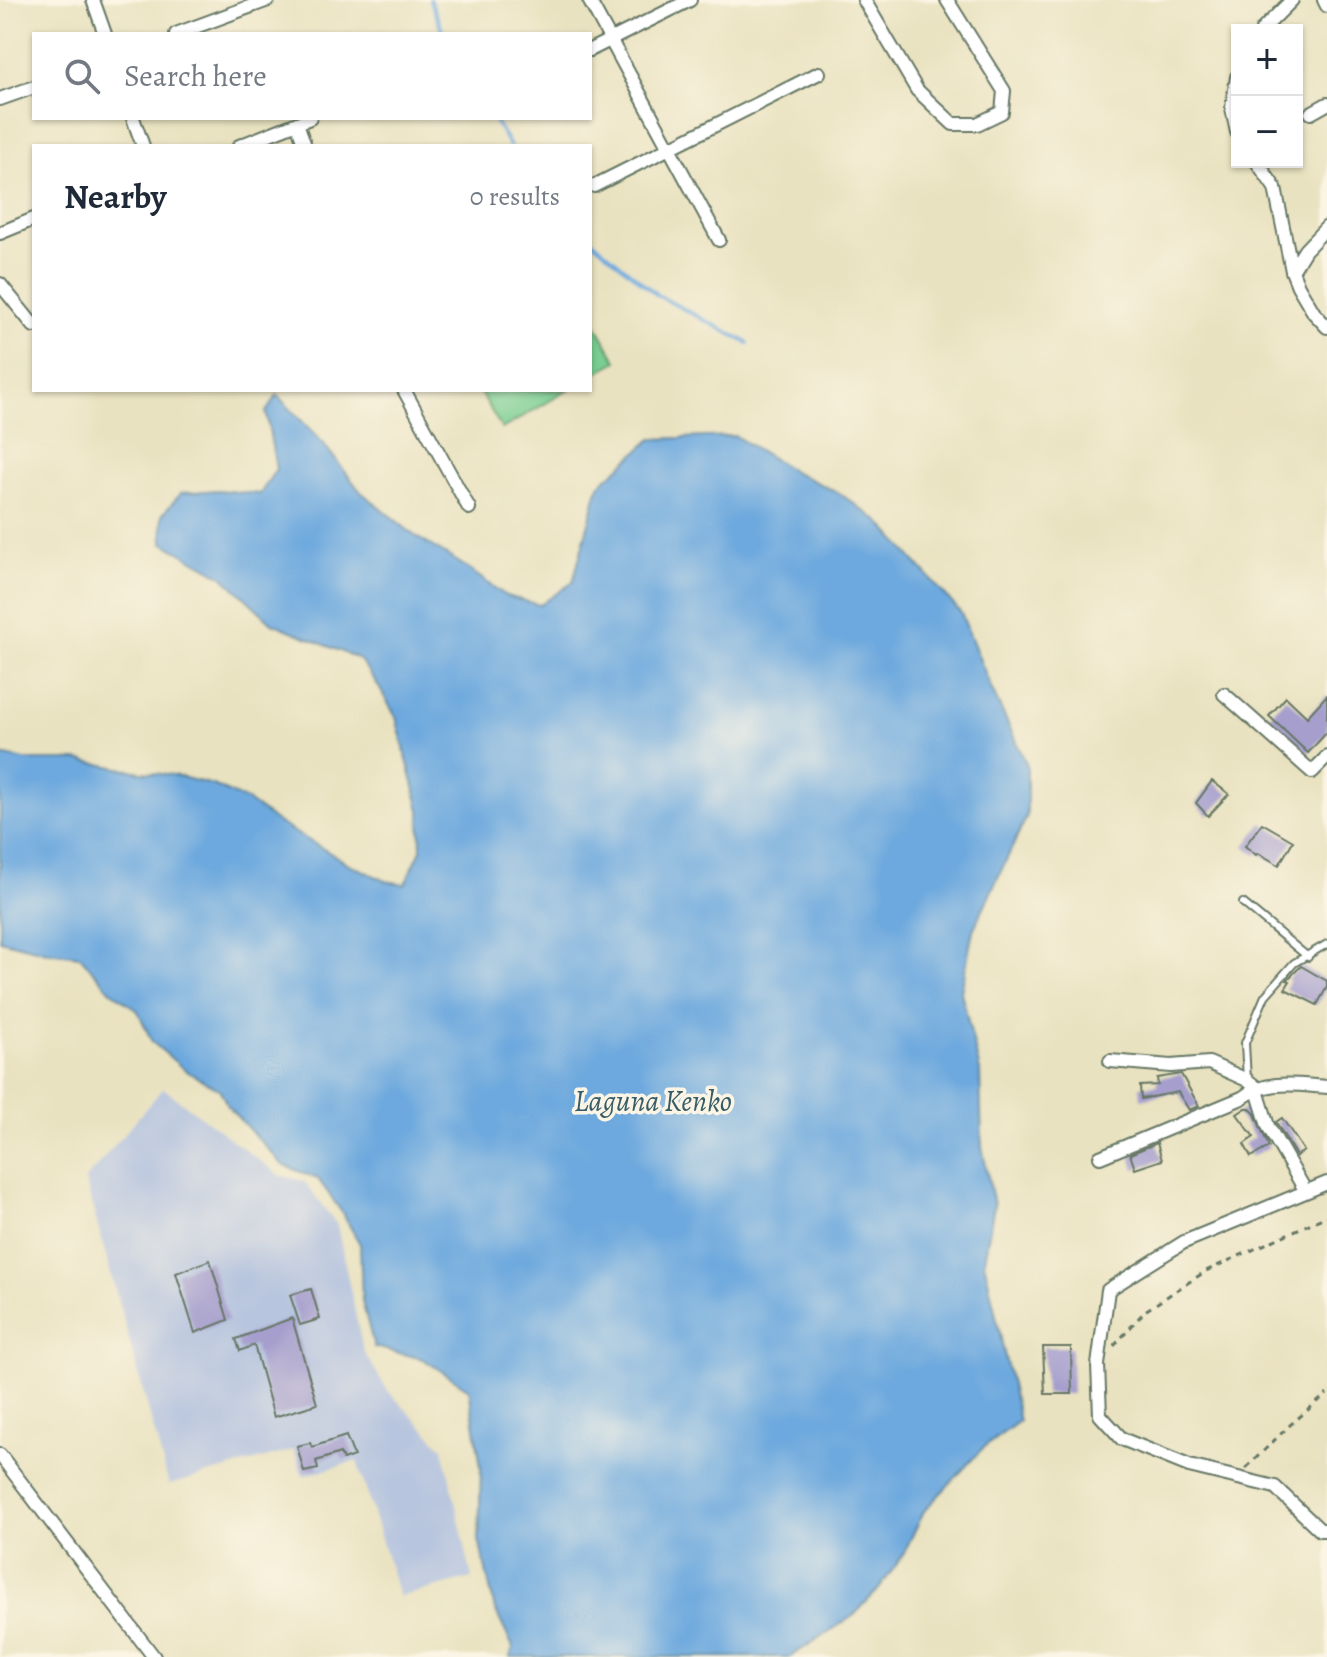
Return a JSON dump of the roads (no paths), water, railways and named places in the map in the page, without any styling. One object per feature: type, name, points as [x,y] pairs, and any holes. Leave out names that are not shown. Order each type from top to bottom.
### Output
[{"type":"street","points":[[93,0],[104,32]]},
{"type":"street","points":[[181,32],[268,0]]},
{"type":"street","points":[[589,0],[719,240]]},
{"type":"street","points":[[592,49],[690,0]]},
{"type":"street","points":[[864,0],[917,90],[953,124],[977,124],[1002,112],[1004,91],[947,0]]},
{"type":"street","points":[[1268,24],[1292,0]]},
{"type":"street","points":[[1324,0],[1327,6]]},
{"type":"street","points":[[594,186],[819,73]]},
{"type":"street","points":[[0,99],[32,88]]},
{"type":"street","points":[[1311,113],[1327,104]]},
{"type":"street","points":[[134,120],[142,144]]},
{"type":"street","points":[[244,144],[305,120]]},
{"type":"street","points":[[297,123],[304,144]]},
{"type":"street","points":[[1261,168],[1275,188],[1292,271],[1298,286],[1314,313],[1327,327]]},
{"type":"street","points":[[0,233],[32,220]]},
{"type":"street","points":[[1292,271],[1305,250],[1327,227]]},
{"type":"street","points":[[0,284],[32,324]]},
{"type":"street","points":[[405,392],[469,508]]},
{"type":"street","points":[[1224,694],[1312,772],[1327,757]]},
{"type":"street","points":[[1110,1061],[1171,1066],[1209,1063],[1252,1084],[1327,1087]]},
{"type":"street","points":[[1100,1157],[1242,1098],[1252,1084]]},
{"type":"street","points":[[1252,1084],[1268,1126],[1305,1190]]},
{"type":"street","points":[[1327,1183],[1184,1242],[1108,1290],[1098,1365],[1100,1415],[1122,1439],[1189,1466],[1275,1487],[1320,1530],[1327,1530]]},
{"type":"street","points":[[0,1455],[154,1657]]},
{"type":"lane","points":[[1243,903],[1308,957]]},
{"type":"lane","points":[[1252,1084],[1245,1043],[1265,996],[1294,963],[1327,944]]},
{"type":"water","name":"Laguna Kenko","points":[[277,395],[321,441],[361,492],[415,536],[506,596],[540,605],[573,582],[599,485],[652,439],[735,436],[795,472],[839,493],[880,522],[961,613],[1027,765],[1027,816],[973,930],[961,992],[980,1071],[982,1147],[994,1205],[984,1261],[1019,1421],[983,1448],[924,1511],[903,1555],[879,1589],[853,1616],[790,1657],[510,1657],[513,1647],[495,1610],[479,1540],[481,1467],[469,1389],[423,1359],[374,1347],[362,1301],[360,1244],[318,1179],[283,1165],[228,1107],[220,1090],[186,1071],[152,1042],[138,1011],[109,989],[80,956],[47,952],[0,940],[0,755],[25,760],[77,760],[173,775],[213,785],[248,801],[277,822],[351,865],[386,881],[405,884],[421,850],[420,810],[396,717],[376,682],[359,659],[272,623],[222,576],[163,543],[162,515],[181,493],[218,490],[260,494],[276,469],[266,412]]},
{"type":"waterway","points":[[430,0],[443,32]]},
{"type":"waterway","points":[[494,120],[509,144]]},
{"type":"waterway","points":[[592,241],[657,295],[748,343]]}]
